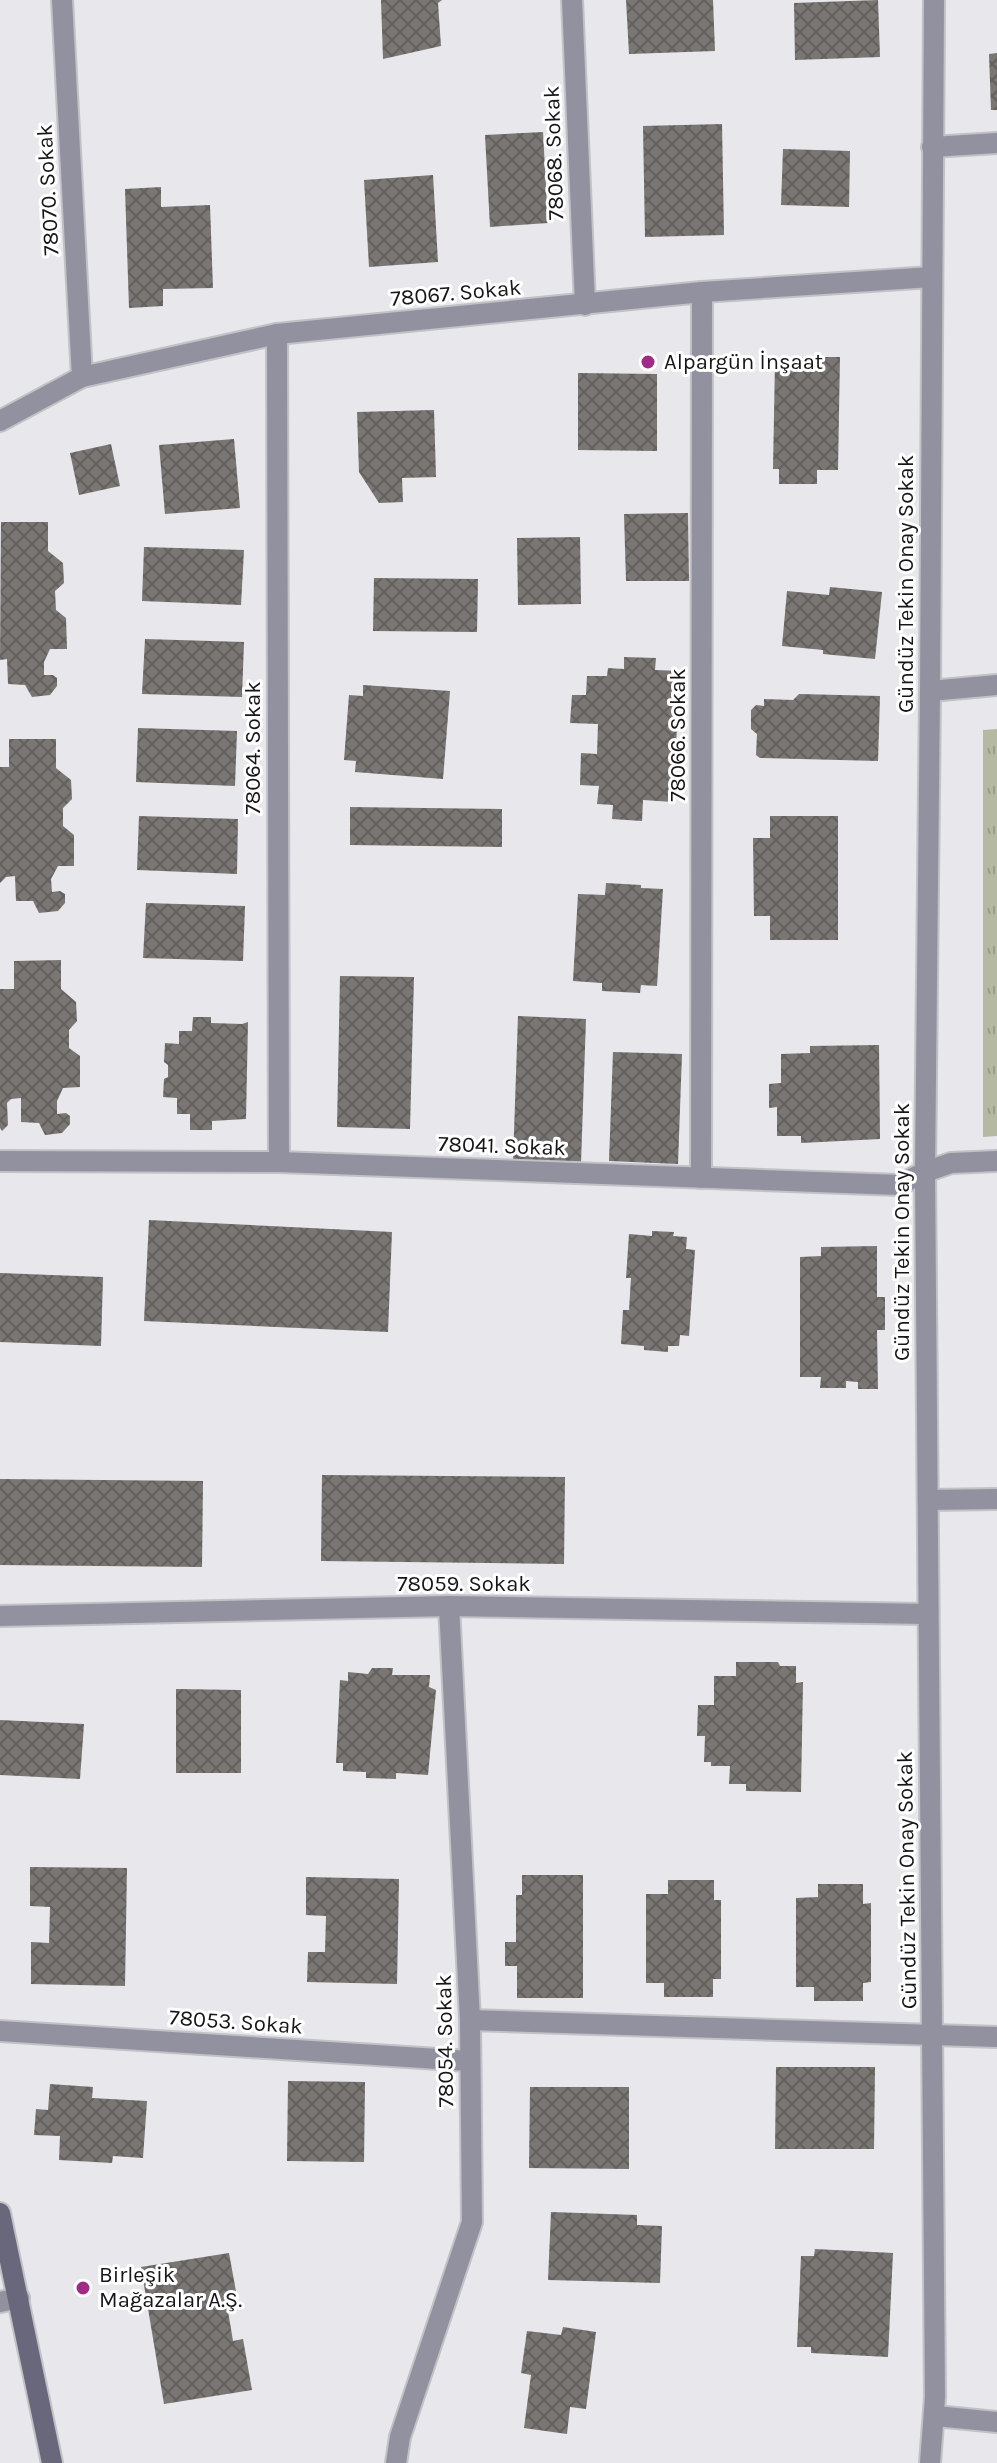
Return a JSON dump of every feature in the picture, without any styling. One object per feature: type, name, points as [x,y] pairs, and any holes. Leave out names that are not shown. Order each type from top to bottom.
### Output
[{"type":"main road","points":[[0,2213],[9,2300],[52,2463]]},
{"type":"street","name":"78070. Sokak","points":[[62,0],[82,377]]},
{"type":"street","name":"78068. Sokak","points":[[572,0],[585,305]]},
{"type":"street","name":"Gündüz Tekin Onay Sokak","points":[[930,2463],[936,2416],[925,1172],[934,0]]},
{"type":"street","points":[[932,147],[997,143]]},
{"type":"street","name":"78067. Sokak","points":[[0,421],[82,377],[277,334],[702,292],[932,277]]},
{"type":"street","name":"78066. Sokak","points":[[701,1178],[702,292]]},
{"type":"street","name":"78064. Sokak","points":[[277,334],[279,1162]]},
{"type":"street","points":[[930,691],[997,685]]},
{"type":"street","name":"78041. Sokak","points":[[0,1161],[279,1162],[899,1185],[951,1163],[997,1161]]},
{"type":"street","points":[[929,1500],[997,1499]]},
{"type":"street","name":"78059. Sokak","points":[[0,1616],[449,1606],[928,1614]]},
{"type":"street","name":"78054. Sokak","points":[[396,2463],[400,2437],[472,2222],[470,2020],[449,1606]]},
{"type":"street","points":[[470,2020],[997,2037]]},
{"type":"street","name":"78053. Sokak","points":[[0,2031],[469,2061]]},
{"type":"street","points":[[936,2416],[997,2422]]},
{"type":"green space","points":[[997,729],[997,1136],[983,1137],[983,730]]},
{"type":"building","points":[[381,0],[442,0],[438,3],[441,46],[383,59]]},
{"type":"building","points":[[626,0],[713,0],[715,51],[629,54]]},
{"type":"building","points":[[878,0],[880,57],[795,60],[794,3]]},
{"type":"building","points":[[997,53],[997,110],[991,110],[989,54]]},
{"type":"building","points":[[722,124],[724,235],[645,237],[643,126]]},
{"type":"building","points":[[543,132],[548,223],[490,227],[485,135]]},
{"type":"building","points":[[783,149],[850,151],[849,207],[781,205]]},
{"type":"building","points":[[433,175],[438,262],[369,267],[364,180]]},
{"type":"building","points":[[161,187],[161,207],[210,205],[213,288],[163,289],[163,306],[129,308],[125,189]]},
{"type":"building","points":[[793,357],[840,357],[838,470],[817,470],[817,484],[779,484],[779,469],[773,469],[775,362],[789,362]]},
{"type":"building","points":[[578,373],[657,374],[657,451],[578,450]]},
{"type":"building","points":[[434,410],[436,477],[402,478],[403,502],[379,503],[359,472],[357,412]]},
{"type":"building","points":[[234,439],[240,508],[165,514],[159,445]]},
{"type":"building","points":[[111,444],[120,486],[79,495],[70,453]]},
{"type":"building","points":[[688,513],[689,581],[626,581],[624,514]]},
{"type":"building","points":[[1,522],[48,522],[48,551],[63,563],[64,583],[55,591],[56,610],[66,618],[67,649],[50,649],[44,662],[44,675],[57,678],[57,686],[50,695],[32,697],[25,685],[8,684],[7,659],[0,660]]},
{"type":"building","points":[[580,537],[581,604],[518,605],[517,538]]},
{"type":"building","points":[[144,547],[244,550],[241,605],[142,601]]},
{"type":"building","points":[[374,578],[478,579],[477,632],[373,631]]},
{"type":"building","points":[[830,587],[882,592],[875,659],[782,646],[787,591],[829,595]]},
{"type":"building","points":[[145,639],[244,642],[242,697],[142,694]]},
{"type":"building","points":[[624,657],[656,658],[655,670],[680,671],[673,802],[643,800],[642,821],[612,819],[613,805],[597,804],[599,786],[580,785],[581,753],[597,754],[598,724],[570,723],[572,695],[586,695],[587,676],[607,676],[608,668],[624,669]]},
{"type":"building","points":[[363,685],[450,691],[443,779],[355,772],[356,761],[344,760],[349,695],[363,696]]},
{"type":"building","points":[[799,694],[880,696],[878,761],[760,758],[756,755],[757,734],[751,729],[751,710],[756,705],[764,706],[764,699],[793,700]]},
{"type":"building","points":[[138,728],[237,731],[235,786],[136,782]]},
{"type":"building","points":[[9,739],[56,739],[56,768],[71,780],[72,799],[63,808],[63,826],[74,835],[74,866],[58,866],[51,879],[52,892],[65,894],[65,903],[58,911],[39,913],[33,901],[16,901],[15,876],[6,877],[0,883],[0,767],[9,767]]},
{"type":"building","points":[[350,807],[502,809],[502,847],[350,845]]},
{"type":"building","points":[[139,816],[238,819],[237,874],[137,870]]},
{"type":"building","points":[[770,816],[838,816],[838,940],[770,940],[770,916],[754,916],[753,838],[770,838]]},
{"type":"building","points":[[606,883],[663,889],[657,986],[641,985],[640,993],[602,991],[602,983],[573,981],[578,894],[605,895]]},
{"type":"building","points":[[146,903],[245,906],[243,961],[143,958]]},
{"type":"building","points":[[61,960],[61,989],[76,1002],[77,1021],[69,1030],[69,1048],[80,1056],[80,1087],[63,1088],[57,1101],[57,1114],[70,1116],[70,1124],[62,1133],[45,1135],[39,1123],[21,1122],[21,1098],[11,1099],[7,1103],[8,1125],[2,1131],[0,989],[14,989],[14,961]]},
{"type":"building","points":[[340,976],[414,977],[410,1129],[337,1127]]},
{"type":"building","points":[[518,1016],[586,1019],[581,1163],[513,1161]]},
{"type":"building","points":[[193,1017],[211,1017],[211,1023],[248,1022],[246,1119],[212,1121],[212,1130],[190,1130],[190,1114],[177,1114],[177,1098],[163,1097],[164,1079],[168,1077],[168,1065],[164,1062],[165,1043],[179,1044],[179,1031],[192,1031]]},
{"type":"building","points":[[879,1045],[880,1139],[801,1143],[801,1136],[777,1136],[777,1107],[769,1108],[769,1084],[781,1083],[781,1054],[810,1053],[810,1046]]},
{"type":"building","points":[[613,1052],[682,1054],[678,1164],[609,1161]]},
{"type":"building","points":[[149,1220],[392,1232],[388,1332],[144,1321]]},
{"type":"building","points":[[652,1231],[674,1232],[673,1236],[687,1237],[686,1249],[695,1250],[689,1336],[680,1335],[679,1346],[668,1346],[668,1352],[621,1344],[623,1310],[629,1310],[631,1278],[626,1278],[629,1234],[652,1236]]},
{"type":"building","points":[[877,1246],[877,1297],[885,1297],[885,1330],[877,1330],[878,1389],[858,1389],[858,1382],[846,1381],[846,1388],[820,1388],[821,1377],[800,1377],[800,1257],[821,1256],[821,1247]]},
{"type":"building","points":[[0,1273],[103,1277],[101,1346],[0,1342]]},
{"type":"building","points":[[322,1475],[565,1477],[564,1564],[321,1561]]},
{"type":"building","points":[[0,1479],[203,1481],[202,1567],[0,1565]]},
{"type":"building","points":[[736,1662],[778,1662],[780,1666],[796,1666],[796,1683],[803,1682],[801,1792],[746,1791],[746,1784],[729,1784],[730,1766],[711,1766],[711,1762],[704,1762],[705,1736],[697,1736],[698,1705],[714,1705],[714,1676],[736,1676]]},
{"type":"building","points":[[372,1668],[393,1668],[392,1675],[430,1675],[429,1687],[436,1690],[428,1775],[396,1773],[396,1779],[366,1778],[366,1772],[343,1771],[343,1763],[336,1763],[340,1680],[348,1681],[348,1672],[368,1674]]},
{"type":"building","points":[[176,1689],[241,1690],[241,1773],[176,1773]]},
{"type":"building","points":[[0,1720],[84,1724],[80,1779],[0,1775]]},
{"type":"building","points":[[30,1867],[127,1868],[125,1986],[31,1984],[31,1942],[49,1943],[50,1907],[30,1906]]},
{"type":"building","points":[[522,1875],[583,1875],[583,1998],[517,1998],[517,1966],[505,1966],[505,1942],[516,1942],[516,1895],[522,1895]]},
{"type":"building","points":[[306,1877],[399,1879],[397,1984],[307,1982],[308,1952],[325,1952],[326,1916],[306,1915]]},
{"type":"building","points":[[668,1880],[714,1880],[714,1900],[721,1900],[721,1979],[713,1979],[713,1997],[664,1997],[664,1983],[646,1983],[646,1894],[668,1894]]},
{"type":"building","points":[[818,1884],[863,1884],[863,1904],[871,1903],[871,1982],[863,1983],[863,2001],[814,2001],[814,1987],[796,1987],[796,1898],[818,1897]]},
{"type":"building","points":[[776,2067],[875,2067],[874,2149],[775,2149]]},
{"type":"building","points":[[288,2081],[365,2082],[364,2162],[287,2161]]},
{"type":"building","points":[[50,2084],[93,2087],[92,2098],[147,2101],[143,2158],[113,2156],[112,2163],[59,2160],[60,2136],[34,2135],[36,2109],[48,2110]]},
{"type":"building","points":[[530,2087],[629,2087],[629,2169],[529,2168]]},
{"type":"building","points":[[551,2212],[637,2215],[637,2225],[662,2226],[660,2283],[548,2280]]},
{"type":"building","points":[[815,2249],[893,2253],[888,2357],[811,2353],[811,2347],[797,2347],[801,2256],[814,2256]]},
{"type":"building","points":[[229,2253],[237,2297],[226,2299],[233,2341],[243,2339],[252,2390],[164,2404],[141,2267]]},
{"type":"building","points":[[563,2327],[596,2332],[586,2409],[570,2407],[567,2434],[524,2428],[531,2375],[521,2373],[527,2331],[561,2335]]},
{"type":"place","name":"Alpargün İnşaat","points":[[648,362]]},
{"type":"place","name":"Birleşik Mağazalar A.Ş.","points":[[83,2288]]}]
